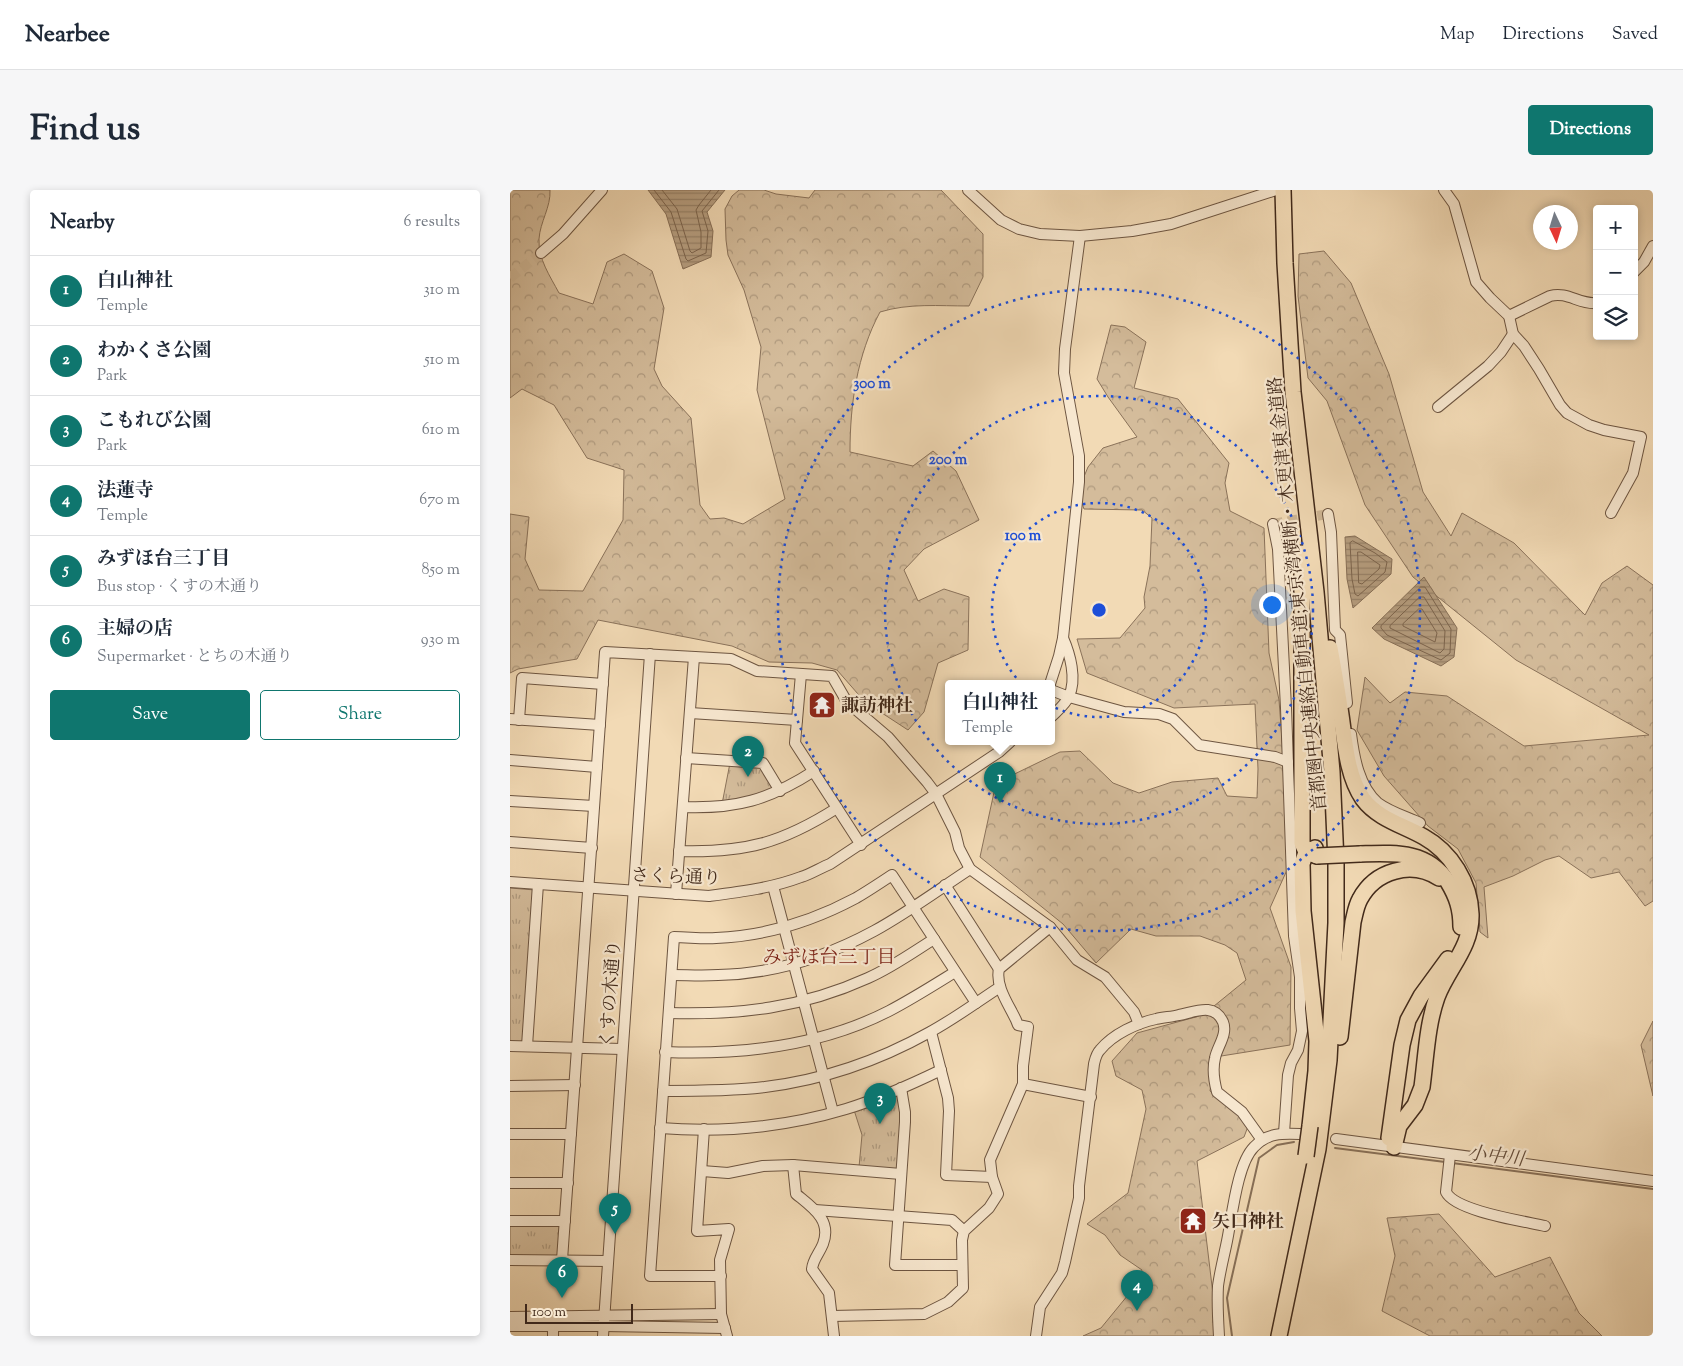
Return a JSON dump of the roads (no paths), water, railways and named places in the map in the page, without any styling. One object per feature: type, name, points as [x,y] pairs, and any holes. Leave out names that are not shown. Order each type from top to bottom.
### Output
[{"type":"highway","name":"首都圏中央連絡自動車道;東京湾横断・木更津東金道路","points":[[1279,1336],[1318,1150],[1329,1060],[1336,924],[1336,862],[1328,711],[1293,392],[1288,324],[1284,190]]},
{"type":"highway","name":"首都圏中央連絡自動車道;東京湾横断・木更津東金道路","points":[[1285,1336],[1318,1187],[1324,1151],[1338,990],[1341,906],[1337,772],[1320,592],[1288,324]]},
{"type":"highway","points":[[1293,392],[1294,438],[1303,564],[1302,843],[1313,852],[1360,850],[1403,854],[1423,859],[1466,889],[1470,907],[1468,939],[1438,996],[1431,1021],[1422,1087],[1415,1105],[1399,1126],[1391,1147]]},
{"type":"highway","points":[[1320,592],[1335,671],[1348,757],[1357,787],[1363,799],[1372,809],[1423,836],[1440,848],[1449,858],[1457,883],[1460,929],[1453,950],[1444,966],[1421,996],[1408,1020],[1402,1045],[1391,1147]]},
{"type":"highway","points":[[1297,1252],[1306,1156],[1305,1130],[1316,1071],[1317,1041],[1303,911],[1302,864],[1313,852]]},
{"type":"highway","points":[[1324,1151],[1332,1107],[1353,922],[1359,901],[1364,892],[1378,878],[1397,870],[1428,872],[1457,883]]},
{"type":"street","points":[[542,253],[563,234],[602,190]]},
{"type":"street","points":[[968,190],[1001,220],[1019,229],[1049,235],[1080,236],[1132,231],[1172,224],[1276,190]]},
{"type":"street","points":[[1444,190],[1454,204],[1476,282],[1509,316],[1513,334],[1524,346],[1560,405],[1568,413],[1589,425],[1641,437],[1633,473],[1611,513]]},
{"type":"street","points":[[1051,680],[1063,638],[1079,482],[1079,456],[1064,373],[1080,236]]},
{"type":"street","points":[[1638,268],[1644,262],[1653,246]]},
{"type":"street","points":[[1509,316],[1558,294],[1571,296],[1587,304],[1593,303]]},
{"type":"street","points":[[1438,407],[1488,366],[1501,352],[1513,334]]},
{"type":"street","points":[[1328,514],[1331,532],[1335,630],[1340,635],[1345,690],[1356,763],[1366,787],[1378,802],[1420,824]]},
{"type":"street","points":[[1273,524],[1278,549],[1294,936],[1300,977],[1302,1031],[1298,1050],[1291,1063],[1288,1075],[1284,1133]]},
{"type":"street","points":[[1055,713],[1069,697],[1072,685],[1070,655],[1063,638]]},
{"type":"street","points":[[562,1260],[605,652],[732,659],[757,671],[832,676],[847,702],[888,737],[936,794],[955,832],[970,869],[1050,927],[1077,960],[1105,977],[1134,1012],[1139,1024]]},
{"type":"street","name":"くすの木通り","points":[[603,1326],[650,654]]},
{"type":"street","points":[[676,894],[694,656]]},
{"type":"street","points":[[801,674],[795,743],[861,845]]},
{"type":"street","points":[[600,725],[514,719],[522,678],[603,684]]},
{"type":"street","points":[[1055,692],[1124,712],[1159,714],[1173,719],[1199,745],[1274,756],[1288,762]]},
{"type":"street","points":[[690,712],[797,720]]},
{"type":"street","name":"さくら通り","points":[[510,882],[709,896],[773,886],[801,877],[830,864],[861,845],[1007,745]]},
{"type":"street","points":[[686,758],[762,763],[780,791]]},
{"type":"street","points":[[510,760],[597,767]]},
{"type":"street","points":[[683,807],[716,807],[740,804],[762,798],[780,791],[814,771]]},
{"type":"street","points":[[510,801],[594,806]]},
{"type":"street","points":[[680,851],[706,852],[728,850],[766,843],[792,834],[837,808]]},
{"type":"street","points":[[510,842],[592,848]]},
{"type":"street","points":[[672,975],[718,976],[763,970],[794,964],[842,947],[875,931],[970,869]]},
{"type":"street","points":[[721,1276],[650,1276],[674,937],[716,938],[784,927],[817,916],[856,898],[892,876],[976,1003]]},
{"type":"street","points":[[527,1046],[538,884]]},
{"type":"street","points":[[945,885],[999,969]]},
{"type":"street","points":[[773,886],[833,1112]]},
{"type":"street","points":[[832,1316],[924,1314],[948,1302],[963,1288],[962,1240],[964,1231],[989,1208],[998,1194],[992,1177],[990,1160],[1023,1084],[1023,1066],[1028,1027],[1018,1025],[1000,987],[999,969],[1050,927]]},
{"type":"street","points":[[669,1013],[729,1013],[776,1008],[803,1001],[869,978],[934,939]]},
{"type":"street","points":[[666,1052],[752,1050],[813,1039],[862,1023],[889,1011],[955,972]]},
{"type":"street","points":[[663,1091],[708,1091],[764,1087],[823,1075],[874,1058],[931,1032],[1000,987]]},
{"type":"street","points":[[1036,1336],[1040,1307],[1062,1274],[1079,1198],[1094,1064],[1098,1051],[1113,1038],[1139,1024],[1206,1009],[1214,1011],[1222,1020],[1225,1028],[1215,1057],[1213,1070],[1217,1092],[1242,1112],[1262,1140]]},
{"type":"street","points":[[931,1032],[950,1111],[946,1174],[992,1177]]},
{"type":"street","points":[[510,1046],[622,1049]]},
{"type":"street","points":[[660,1128],[684,1130],[759,1126],[806,1118],[874,1099],[941,1070]]},
{"type":"street","points":[[1023,1084],[1090,1096]]},
{"type":"street","points":[[510,1086],[575,1085]]},
{"type":"street","points":[[901,1088],[905,1112],[895,1265],[962,1265]]},
{"type":"street","points":[[510,1317],[603,1326],[726,1332],[721,1314],[720,1260],[729,1229],[697,1231],[704,1129]]},
{"type":"street","points":[[1219,1336],[1217,1311],[1218,1285],[1236,1196],[1246,1159],[1252,1148],[1268,1136],[1305,1130]]},
{"type":"street","points":[[510,1134],[571,1134]]},
{"type":"street","points":[[1336,1139],[1391,1147],[1450,1160],[1653,1181]]},
{"type":"street","points":[[1450,1160],[1446,1192],[1450,1198],[1465,1208],[1544,1226]]},
{"type":"street","points":[[702,1171],[728,1173],[763,1166],[793,1165],[901,1174]]},
{"type":"street","points":[[793,1165],[796,1194],[815,1210],[824,1221],[826,1228],[824,1243],[813,1262],[812,1269],[829,1293],[834,1336]]},
{"type":"street","points":[[510,1183],[568,1183]]},
{"type":"street","points":[[815,1210],[952,1220],[964,1231]]},
{"type":"street","points":[[510,1221],[566,1221]]},
{"type":"street","points":[[510,1260],[608,1261]]},
{"type":"street","points":[[510,1326],[553,1331],[721,1314]]},
{"type":"water","points":[[648,190],[725,190],[707,212],[713,231],[711,257],[683,269],[666,214]]},
{"type":"water","points":[[1355,536],[1392,559],[1391,574],[1353,608],[1347,579],[1345,537]]},
{"type":"water","points":[[1424,577],[1457,628],[1454,657],[1441,666],[1384,639],[1372,628]]},
{"type":"waterway","name":"小中川","points":[[1232,1336],[1227,1298],[1259,1158],[1277,1145],[1294,1142]]},
{"type":"waterway","name":"小中川","points":[[1335,1148],[1445,1162]]},
{"type":"waterway","name":"小中川","points":[[1452,1163],[1653,1189]]},
{"type":"tunnel","points":[[510,278],[541,253]]},
{"type":"tunnel","points":[[1273,524],[1328,514]]},
{"type":"place","name":"諏訪神社","points":[[822,705]]},
{"type":"place","name":"わかくさ公園","points":[[748,777]]},
{"type":"place","name":"白山神社","points":[[1000,803]]},
{"type":"place","name":"こもれび公園","points":[[880,1124]]},
{"type":"place","name":"矢口神社","points":[[1193,1221]]},
{"type":"place","name":"みずほ台三丁目","points":[[615,1234]]},
{"type":"place","name":"主婦の店","points":[[562,1298]]},
{"type":"place","name":"法蓮寺","points":[[1137,1311]]},
{"type":"district","name":"みずほ台三丁目","points":[[829,956]]}]
